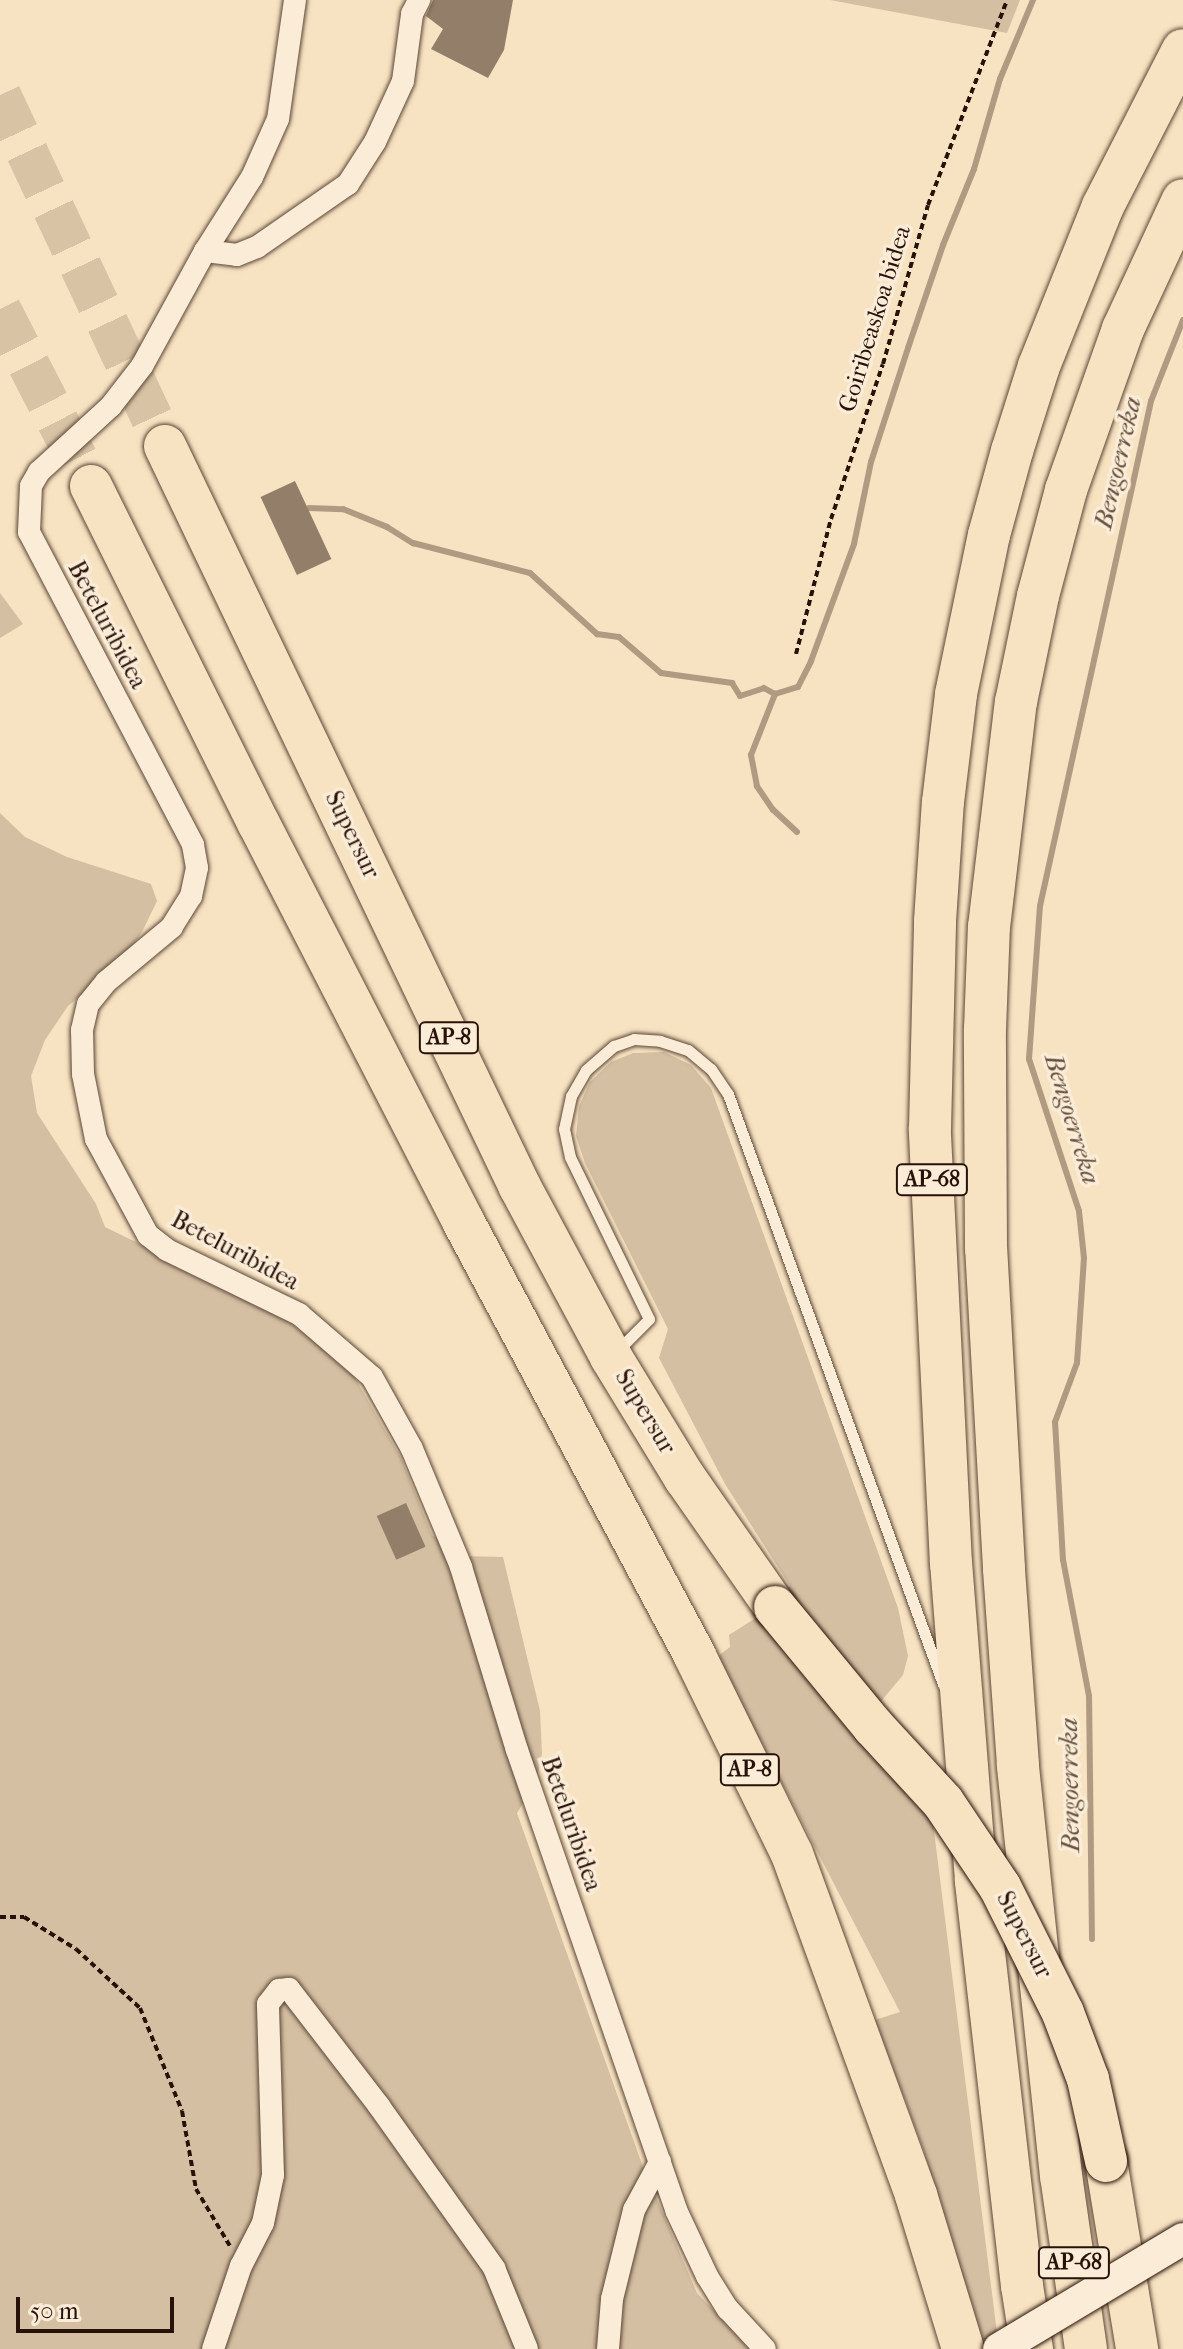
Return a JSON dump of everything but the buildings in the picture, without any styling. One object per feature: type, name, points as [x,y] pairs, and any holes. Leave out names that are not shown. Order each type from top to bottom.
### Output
[{"type":"highway","name":"AP-68","points":[[1032,2349],[995,2050],[964,1741],[942,1431],[930,1129],[935,921],[949,739],[989,535],[1039,366],[1103,206],[1183,50]]},
{"type":"highway","name":"AP-68","points":[[1086,2349],[1061,2176],[1018,1765],[1005,1583],[986,1249],[984,1060],[989,927],[1016,702],[1038,596],[1066,490],[1123,329],[1183,200]]},
{"type":"highway","name":"Supersur","points":[[165,446],[520,1187],[611,1357],[685,1478],[775,1607],[873,1726],[943,1802],[1000,1887],[1063,2013],[1088,2079],[1106,2161],[1137,2349]]},
{"type":"highway","name":"AP-8","points":[[91,486],[386,1071],[695,1656],[792,1854],[916,2195],[963,2349]]},
{"type":"street","name":"Beteluribidea","points":[[295,0],[278,119],[252,177],[205,251],[142,366],[111,406],[39,472],[31,486],[27,510],[29,532],[193,845],[197,868],[191,896],[172,927],[106,982],[88,1004],[82,1030],[83,1074],[96,1139],[148,1235],[181,1257],[299,1314],[372,1377],[406,1437],[461,1567],[517,1750],[676,2210],[707,2276],[747,2333],[765,2349]]},
{"type":"street","points":[[205,251],[237,255],[257,247],[348,184],[375,142],[403,81],[412,14],[419,0]]},
{"type":"street","points":[[213,2349],[241,2266],[263,2223],[273,2175],[268,2004],[279,1990],[289,1989],[379,2106],[494,2268],[527,2349]]},
{"type":"street","points":[[608,2349],[612,2299],[634,2210],[660,2162]]},
{"type":"street","points":[[999,2349],[1183,2239]]},
{"type":"lane","points":[[611,1357],[649,1319],[570,1157],[564,1129],[571,1096],[586,1070],[614,1046],[634,1039],[660,1041],[688,1050],[711,1069],[728,1094],[964,1741]]},
{"type":"path","name":"Goiribeaskoa bidea","points":[[796,654],[831,519],[883,364],[928,205],[1007,0]]},
{"type":"path","points":[[0,1917],[24,1917],[76,1949],[140,2008],[182,2111],[196,2189],[241,2266]]},
{"type":"shaded area","points":[[830,0],[1020,0],[1007,33]]},
{"type":"shaded area","points":[[0,593],[23,624],[0,638]]},
{"type":"shaded area","points":[[0,813],[25,837],[67,857],[151,884],[157,901],[142,932],[119,965],[68,1006],[45,1040],[31,1076],[37,1113],[96,1204],[105,1227],[273,1309],[351,1371],[401,1458],[432,1535],[461,1556],[503,1557],[540,1711],[542,1754],[536,1783],[517,1813],[643,2167],[697,2293],[751,2349],[0,2349]]},
{"type":"shaded area","points":[[664,1052],[691,1065],[711,1088],[898,1608],[908,1656],[903,1675],[878,1705],[932,1815],[999,2349],[983,2349],[924,2151],[875,2020],[900,2012],[717,1657],[730,1647],[729,1635],[762,1614],[790,1586],[725,1484],[659,1358],[668,1329],[585,1163],[576,1136],[579,1106],[590,1082],[611,1062],[633,1053]]},
{"type":"waterway","points":[[797,832],[773,810],[757,786],[751,755],[775,694],[798,687],[811,661],[854,544],[871,462],[908,348],[943,245],[974,169],[1000,79],[1033,0]]},
{"type":"waterway","name":"Bengoerreka","points":[[1092,1939],[1089,1696],[1063,1560],[1055,1422],[1077,1363],[1084,1258],[1079,1211],[1029,1059],[1040,906],[1151,401],[1183,320]]},
{"type":"waterway","points":[[309,508],[343,509],[387,527],[413,543],[530,573],[597,634],[619,637],[661,673],[732,683],[740,696],[764,688],[775,694]]},
{"type":"tunnel","points":[[0,95],[165,446]]},
{"type":"tunnel","points":[[0,309],[91,486]]}]
